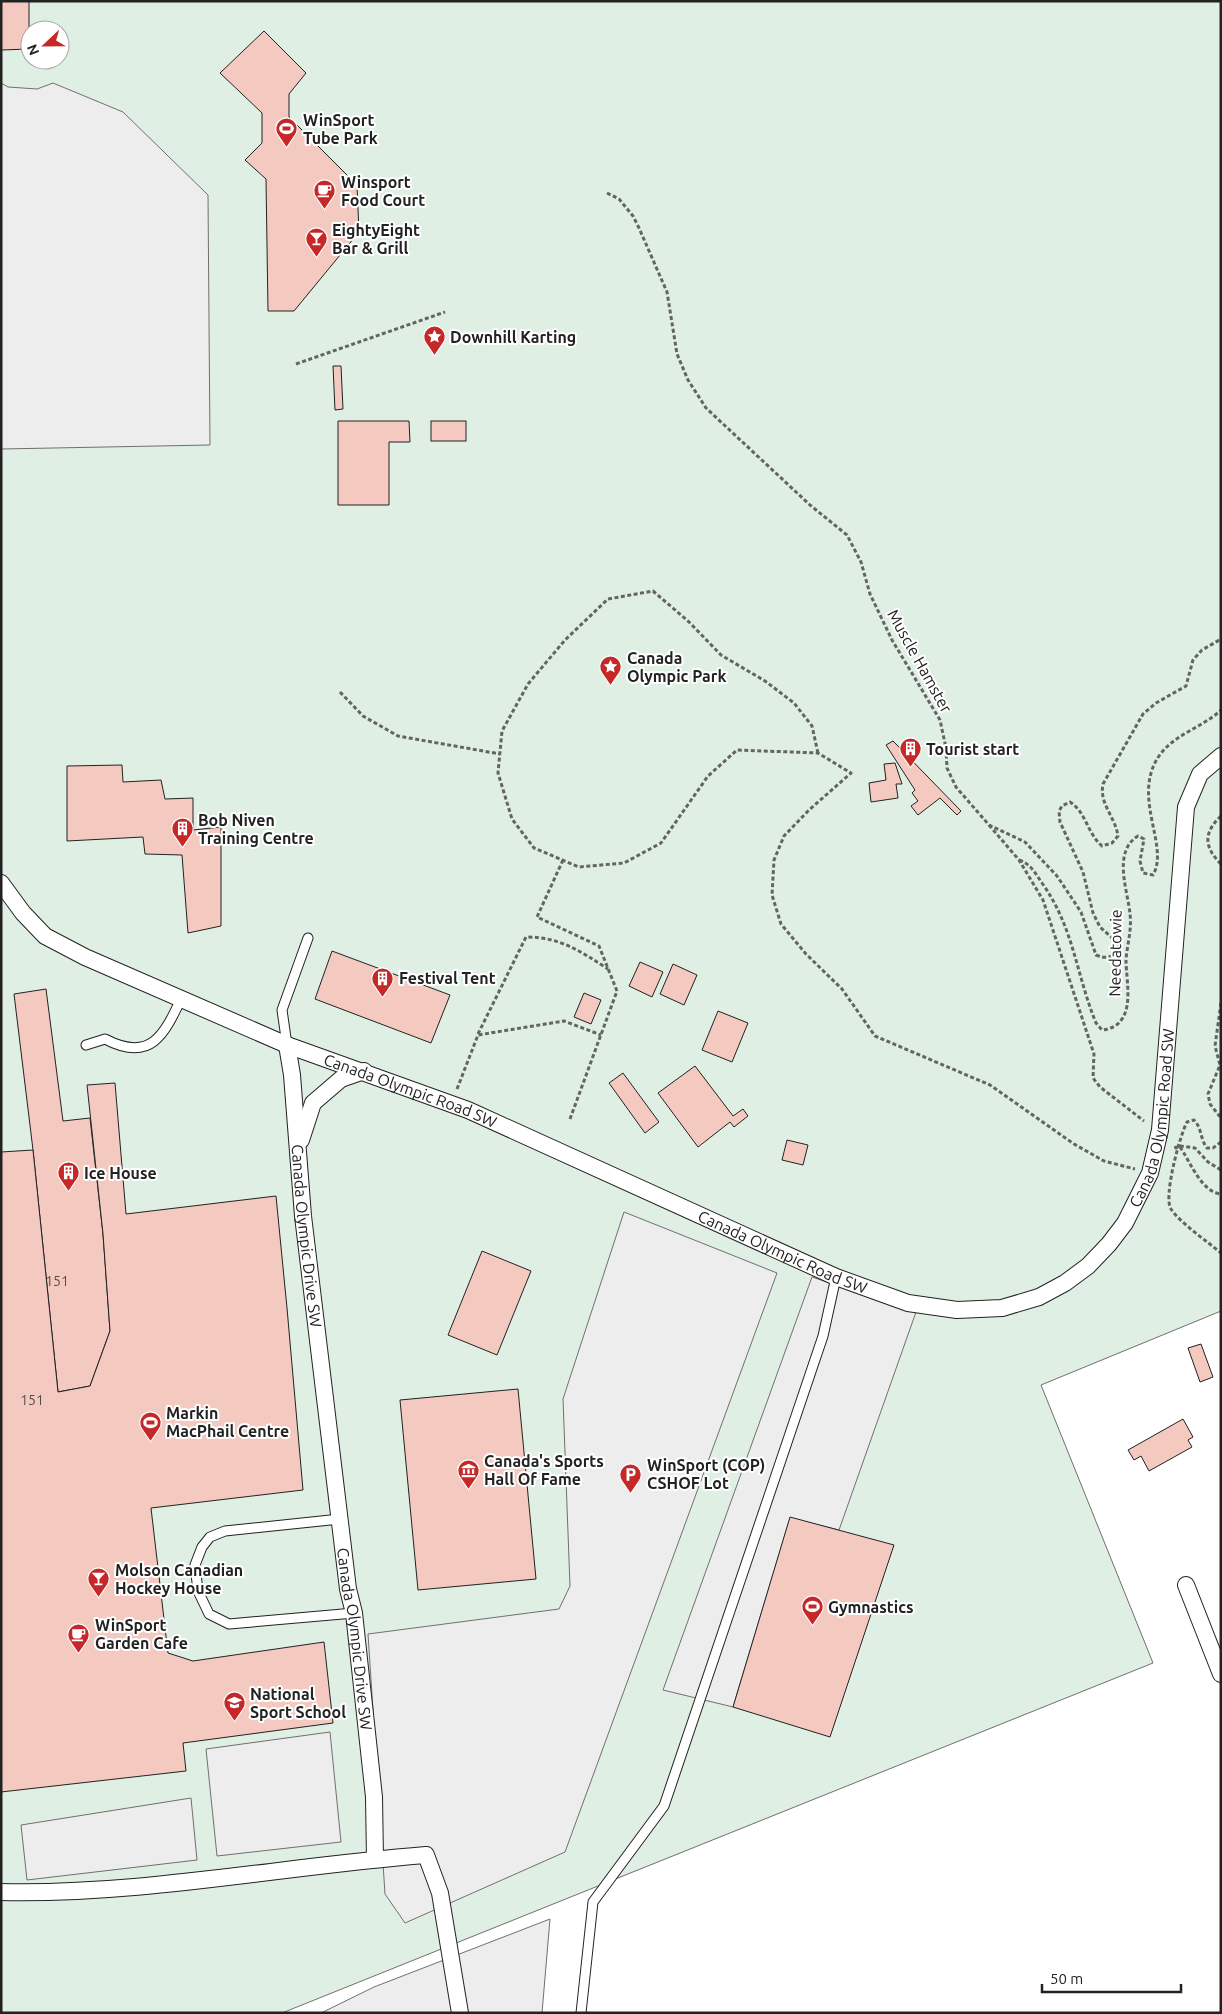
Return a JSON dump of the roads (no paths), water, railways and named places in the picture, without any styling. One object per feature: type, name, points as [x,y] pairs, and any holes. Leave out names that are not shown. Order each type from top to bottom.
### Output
[{"type":"street","name":"Canada Olympic Road SW","points":[[1,883],[23,913],[45,936],[85,957],[182,997],[287,1045],[364,1071],[451,1104],[836,1276],[908,1303],[957,1310],[1002,1308],[1039,1297],[1065,1283],[1088,1266],[1109,1244],[1138,1200],[1150,1173],[1160,1130],[1186,806],[1200,774],[1221,756]]},
{"type":"street","name":"Canada Olympic Drive SW","points":[[287,1045],[292,1075],[303,1216],[348,1589],[354,1613],[374,1797],[375,1859]]},
{"type":"street","points":[[298,1148],[313,1103],[341,1079],[364,1071]]},
{"type":"street","points":[[1186,1585],[1221,1674]]},
{"type":"street","points":[[1,1892],[149,1887],[375,1859],[426,1855],[440,1893],[460,2013]]},
{"type":"lane","points":[[287,1045],[282,1010],[308,938]]},
{"type":"lane","points":[[86,1045],[105,1039],[121,1048],[140,1049],[162,1036],[182,997]]},
{"type":"lane","points":[[581,2013],[593,1902],[664,1806],[823,1336],[836,1276]]},
{"type":"lane","points":[[340,1519],[225,1531],[210,1537],[202,1547],[196,1565],[198,1591],[209,1614],[229,1624],[354,1613]]},
{"type":"place","name":"WinSport Tube Park","points":[[287,148]]},
{"type":"place","name":"Winsport Food Court","points":[[325,210]]},
{"type":"place","name":"EightyEight Bar & Grill","points":[[316,258]]},
{"type":"place","name":"Downhill Karting","points":[[434,356]]},
{"type":"place","name":"Canada Olympic Park","points":[[611,686]]},
{"type":"place","name":"Tourist start","points":[[910,768]]},
{"type":"place","name":"Bob Niven Training Centre","points":[[182,848]]},
{"type":"place","name":"Festival Tent","points":[[383,997]]},
{"type":"place","name":"Ice House","points":[[68,1192]]},
{"type":"place","name":"Markin MacPhail Centre","points":[[150,1441]]},
{"type":"place","name":"Canada's Sports Hall Of Fame","points":[[468,1489]]},
{"type":"place","name":"WinSport (COP) CSHOF Lot","points":[[631,1493]]},
{"type":"place","name":"Molson Canadian Hockey House","points":[[99,1598]]},
{"type":"place","name":"Gymnastics","points":[[812,1626]]},
{"type":"place","name":"WinSport Garden Cafe","points":[[79,1653]]},
{"type":"place","name":"National Sport School","points":[[234,1722]]}]
